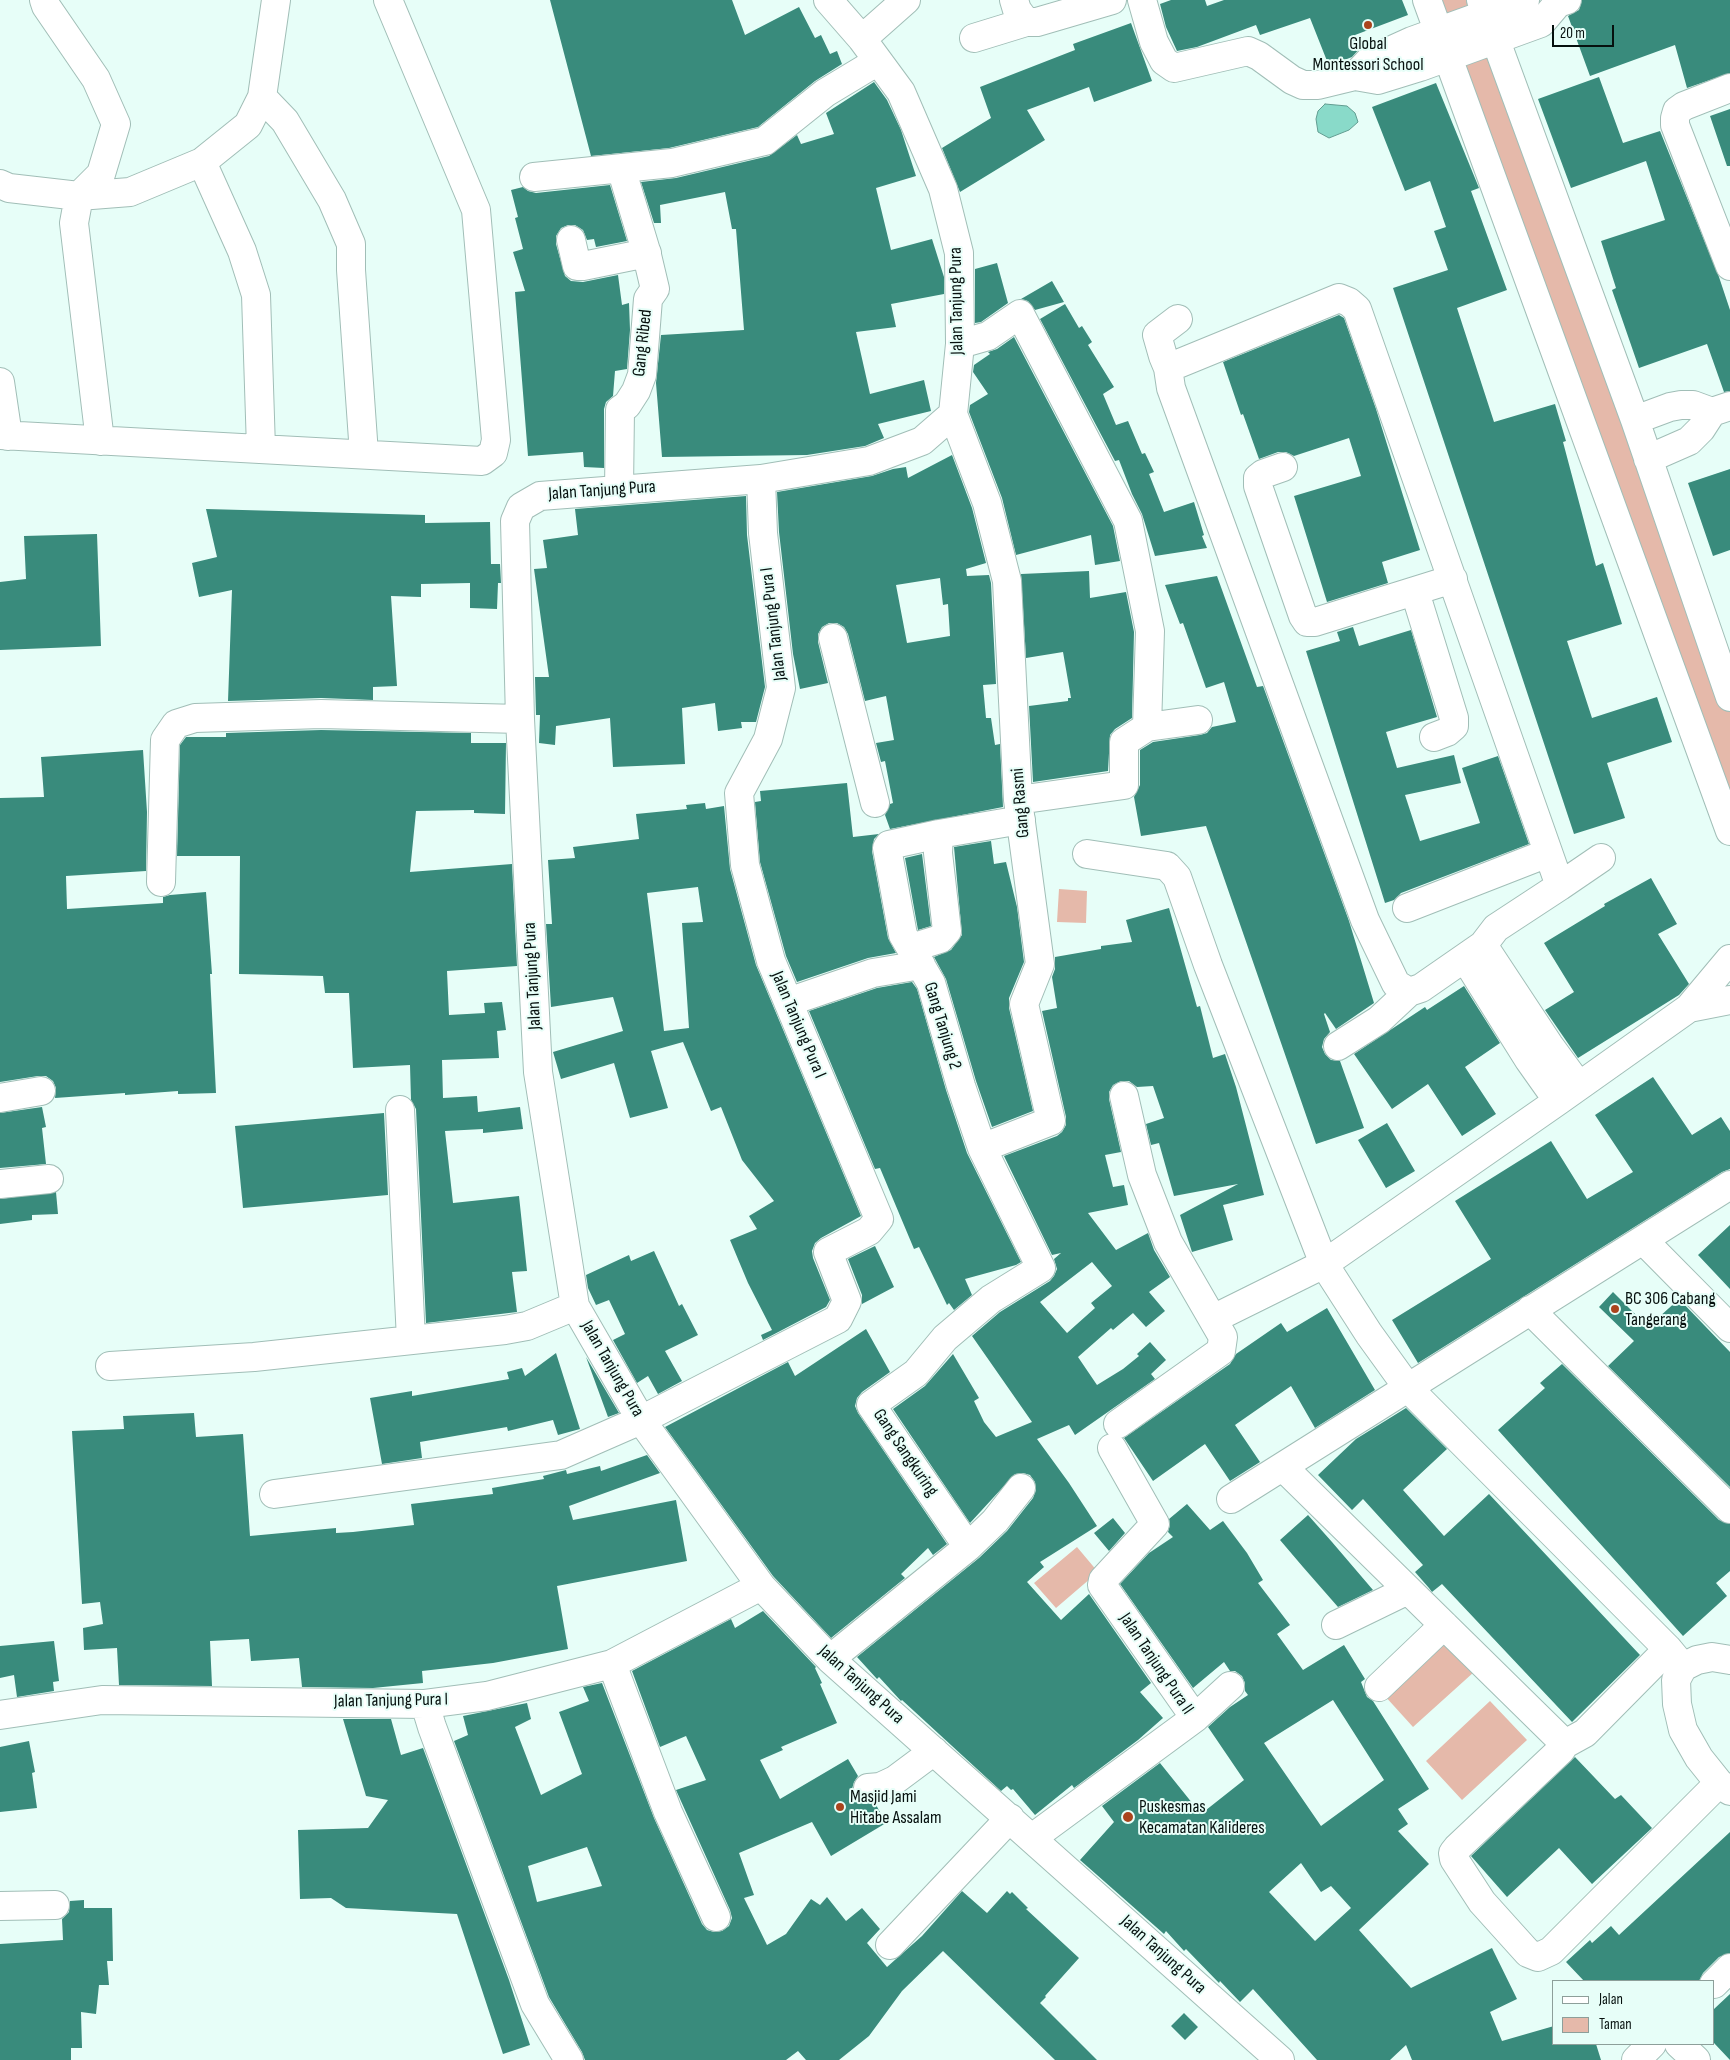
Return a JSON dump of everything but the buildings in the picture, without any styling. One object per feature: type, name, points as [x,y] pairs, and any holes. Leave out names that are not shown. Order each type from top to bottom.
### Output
[{"type":"street","points":[[44,0],[46,6],[96,79],[116,124],[101,174],[79,196],[74,223],[100,441]]},
{"type":"street","points":[[0,184],[9,188],[79,196],[130,192],[202,162],[248,125],[262,97],[276,0]]},
{"type":"street","points":[[0,382],[4,436],[482,461],[493,453],[496,440],[476,210],[388,0]]},
{"type":"street","name":"Jalan Tanjung Pura","points":[[828,0],[862,39],[901,92],[943,189],[959,253],[960,344],[953,414],[922,441],[869,461],[760,479],[540,496],[522,507],[515,521],[520,719],[538,1072],[575,1306],[641,1420],[761,1586],[830,1660],[1280,2060]]},
{"type":"street","points":[[862,39],[906,0]]},
{"type":"street","points":[[974,38],[1020,11],[1037,22],[1112,0]]},
{"type":"street","points":[[1142,0],[1154,42],[1164,61],[1174,68],[1248,51],[1259,56],[1292,80],[1303,85],[1318,85],[1355,76],[1378,80],[1443,44],[1484,7],[1525,0]]},
{"type":"street","points":[[1427,0],[1730,831]]},
{"type":"street","points":[[1443,44],[1496,40],[1541,23],[1558,1]]},
{"type":"street","points":[[1484,7],[1635,420],[1730,697]]},
{"type":"street","points":[[534,177],[672,163],[765,141],[825,92],[878,61]]},
{"type":"street","points":[[1730,88],[1684,106],[1677,111],[1675,125],[1730,266]]},
{"type":"street","points":[[262,97],[285,120],[332,200],[351,244],[351,270],[364,454]]},
{"type":"street","points":[[202,162],[242,251],[256,296],[261,448]]},
{"type":"street","name":"Gang Ribed","points":[[619,490],[620,410],[627,405],[636,391],[642,375],[648,300],[655,289],[647,253],[622,168]]},
{"type":"street","points":[[571,240],[577,266],[647,253]]},
{"type":"street","points":[[1168,368],[1339,298],[1349,302],[1357,309],[1560,886]]},
{"type":"street","points":[[960,344],[988,336],[1020,314],[1128,521],[1150,631],[1147,727]]},
{"type":"street","points":[[1178,319],[1147,340],[1162,356],[1168,368],[1171,388],[1365,920],[1396,984],[1409,992]]},
{"type":"street","points":[[1635,420],[1670,407],[1681,405],[1721,409]]},
{"type":"street","points":[[1648,460],[1689,441],[1721,409]]},
{"type":"street","name":"Gang Rasmi","points":[[953,414],[987,503],[1008,581],[1020,810],[1040,964],[1024,1004],[1051,1121],[982,1148]]},
{"type":"street","points":[[1283,467],[1263,474],[1258,478],[1258,486],[1303,616],[1302,624],[1315,622],[1453,579]]},
{"type":"street","name":"Jalan Tanjung Pura I","points":[[641,1420],[838,1319],[847,1302],[828,1252],[869,1231],[879,1219],[771,961],[744,865],[739,793],[768,738],[782,688],[763,533],[760,479]]},
{"type":"street","points":[[1415,592],[1454,718],[1454,726],[1447,732],[1434,737]]},
{"type":"street","points":[[833,638],[876,803]]},
{"type":"street","points":[[161,882],[166,740],[176,724],[195,718],[321,714],[520,719]]},
{"type":"street","points":[[788,1002],[873,974],[916,957],[940,939],[946,931],[938,853],[939,834],[1020,810],[1124,785],[1124,742],[1147,727],[1198,720]]},
{"type":"street","name":"Gang Tanjung 2","points":[[939,834],[889,845],[887,848],[902,935],[931,983],[961,1086],[982,1148]]},
{"type":"street","points":[[1407,908],[1548,853]]},
{"type":"street","points":[[1087,854],[1167,866],[1177,877],[1208,965],[1324,1264],[1369,1334],[1408,1388],[1676,1658],[1697,1660],[1712,1657],[1730,1660]]},
{"type":"street","points":[[1338,1046],[1379,1020],[1409,992],[1421,988],[1474,952],[1496,928],[1600,858]]},
{"type":"street","points":[[1474,952],[1549,1045],[1579,1086]]},
{"type":"street","points":[[1474,952],[1529,1060],[1558,1101]]},
{"type":"street","points":[[1124,1096],[1142,1176],[1168,1242],[1213,1319],[1324,1264],[1689,1008],[1730,959]]},
{"type":"street","points":[[1689,1008],[1730,1000]]},
{"type":"street","points":[[0,1098],[41,1091]]},
{"type":"street","points":[[400,1110],[411,1340]]},
{"type":"street","name":"Gang Sangkuring","points":[[968,1547],[871,1405],[916,1374],[945,1338],[991,1299],[1041,1268],[982,1148]]},
{"type":"street","points":[[0,1184],[49,1180]]},
{"type":"street","points":[[1231,1499],[1730,1185]]},
{"type":"street","points":[[1643,1240],[1730,1328]]},
{"type":"street","points":[[110,1366],[254,1356],[527,1326],[575,1306]]},
{"type":"street","points":[[1530,1310],[1730,1509]]},
{"type":"street","name":"Jalan Tanjung Pura II","points":[[1032,1838],[1195,1718],[1102,1585],[1103,1580],[1155,1524],[1115,1436],[1220,1351],[1224,1337],[1213,1319]]},
{"type":"street","points":[[274,1494],[561,1455],[641,1420]]},
{"type":"street","points":[[1283,1467],[1565,1744]]},
{"type":"street","points":[[830,1660],[968,1547],[995,1521],[1021,1488]]},
{"type":"street","name":"Jalan Tanjung Pura I","points":[[0,1714],[102,1700],[425,1704],[487,1696],[612,1664],[761,1586]]},
{"type":"street","points":[[1336,1625],[1408,1590]]},
{"type":"street","points":[[1379,1688],[1444,1625]]},
{"type":"street","points":[[1676,1658],[1677,1704],[1684,1730],[1699,1758],[1725,1787],[1552,1951],[1538,1957],[1528,1953],[1482,1902],[1454,1859],[1453,1854],[1565,1744],[1585,1733],[1676,1658]]},
{"type":"street","points":[[612,1664],[668,1812],[716,1917]]},
{"type":"street","points":[[1195,1718],[1230,1686]]},
{"type":"street","points":[[425,1704],[536,2004],[569,2060]]},
{"type":"street","points":[[868,1788],[880,1787],[895,1780],[934,1751]]},
{"type":"street","points":[[890,1945],[1010,1818]]},
{"type":"street","points":[[0,1906],[55,1905]]},
{"type":"street","points":[[1715,1983],[1730,1968]]},
{"type":"street","points":[[1636,2060],[1651,2045]]},
{"type":"street","points":[[1680,2045],[1696,2060]]},
{"type":"green space","points":[[1429,0],[1481,0],[1730,697],[1730,831]]},
{"type":"green space","points":[[1059,889],[1087,891],[1086,923],[1057,922]]},
{"type":"green space","points":[[1077,1547],[1098,1572],[1056,1608],[1034,1583]]},
{"type":"green space","points":[[1445,1640],[1474,1672],[1413,1727],[1384,1695]]},
{"type":"green space","points":[[1490,1701],[1527,1740],[1462,1800],[1426,1761]]},
{"type":"shaded area","points":[[1325,104],[1347,106],[1355,113],[1358,122],[1349,130],[1329,138],[1318,132],[1316,119],[1318,111]]},
{"type":"place","name":"Global Montessori School","points":[[1368,25]]},
{"type":"place","name":"BC 306 Cabang Tangerang","points":[[1615,1309]]},
{"type":"place","name":"Masjid Jami Hitabe Assalam","points":[[840,1807]]},
{"type":"place","name":"Puskesmas Kecamatan Kalideres","points":[[1128,1817]]}]
